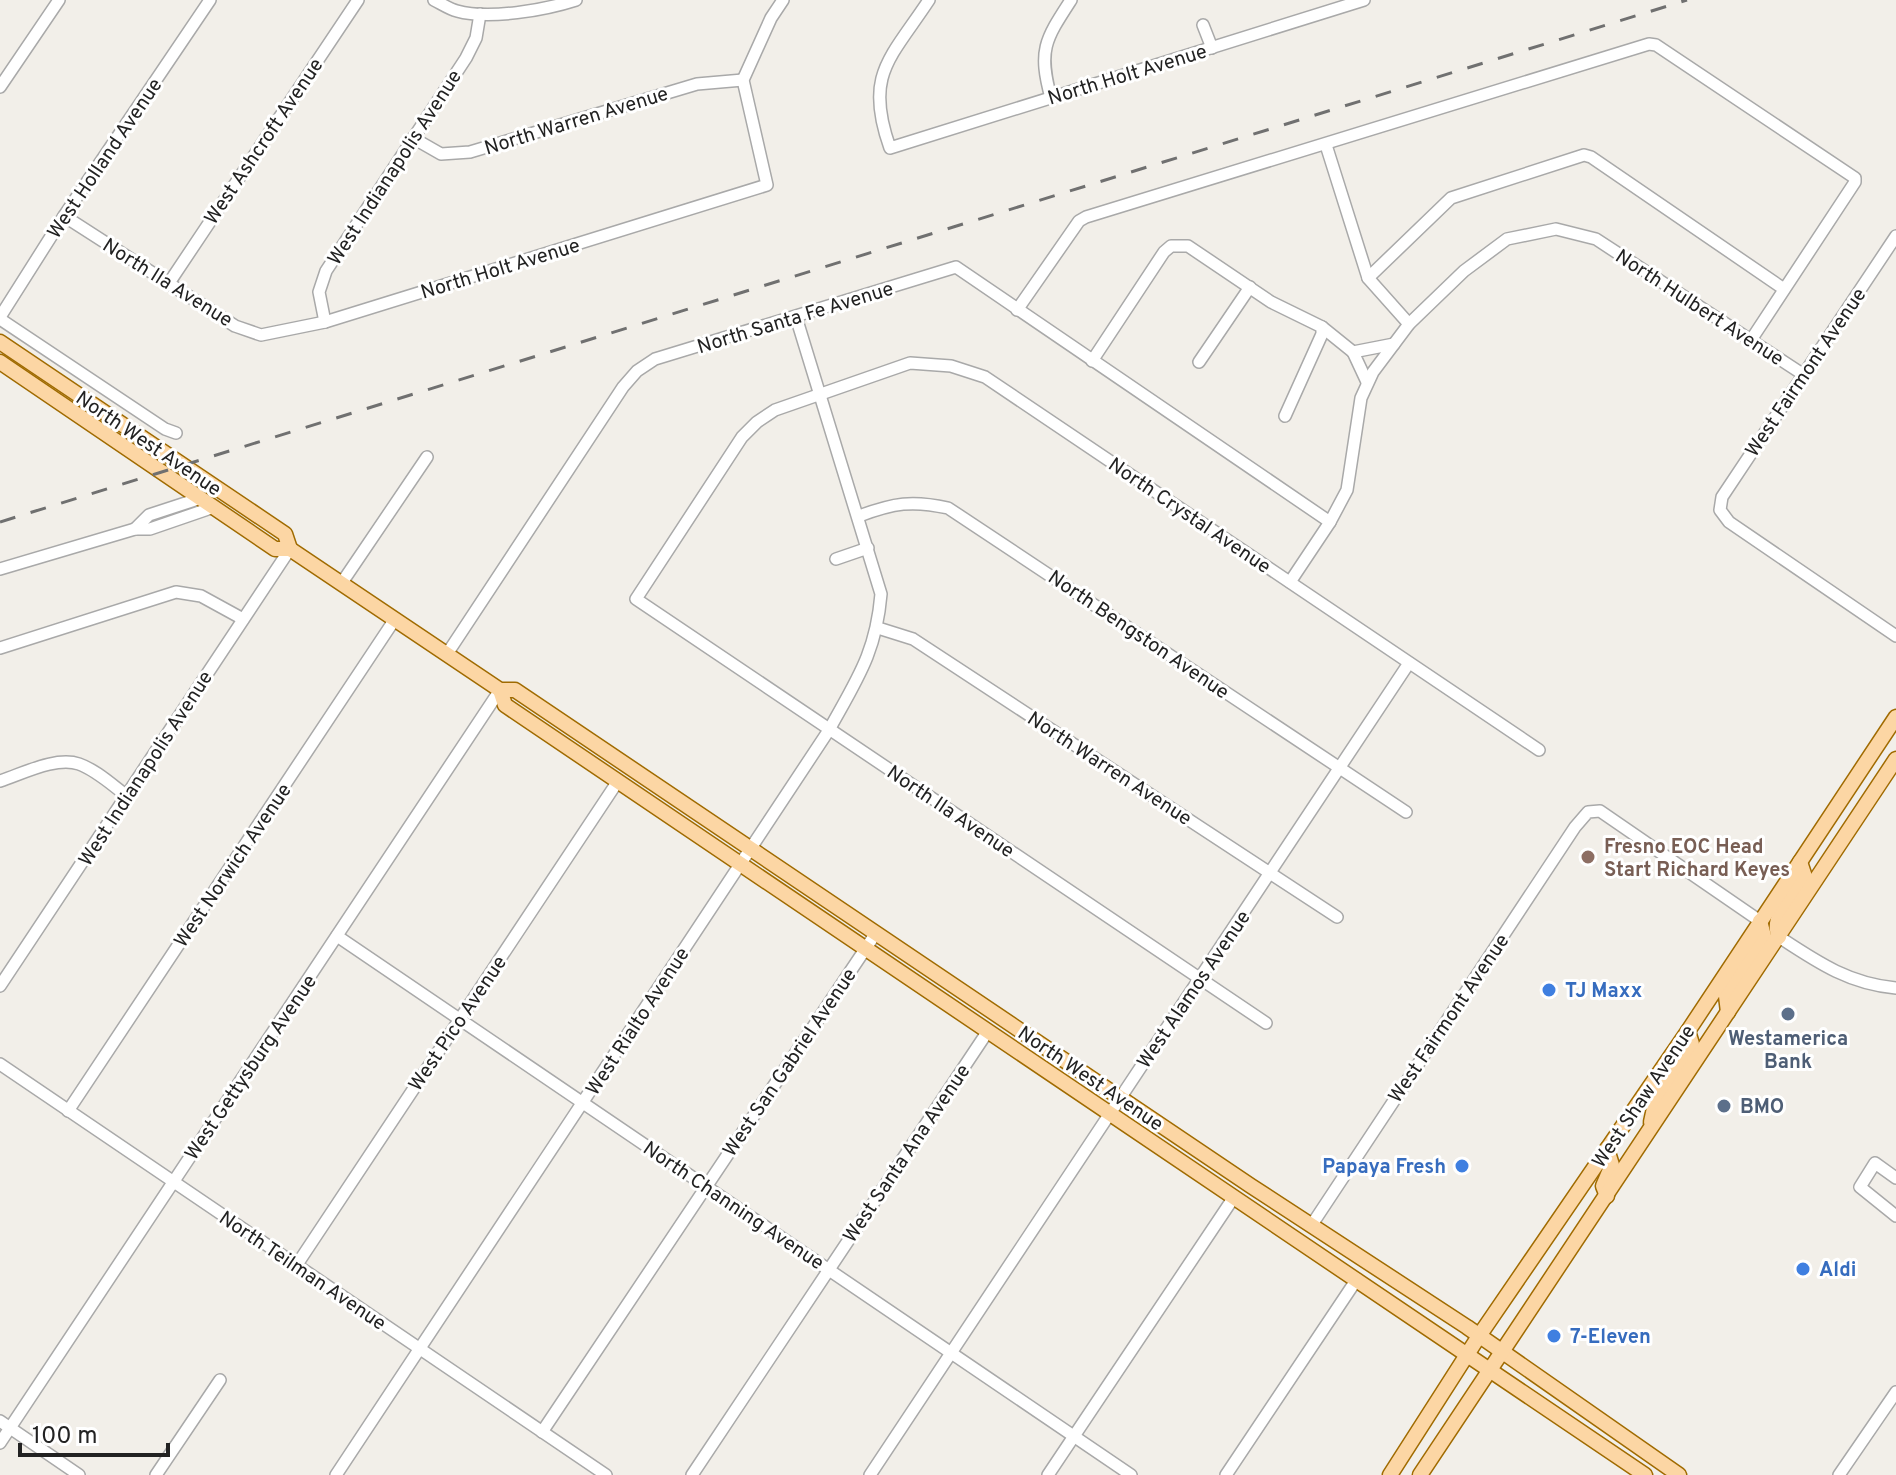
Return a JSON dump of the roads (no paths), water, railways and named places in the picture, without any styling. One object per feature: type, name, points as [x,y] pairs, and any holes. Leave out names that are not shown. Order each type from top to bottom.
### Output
[{"type":"main road","name":"North West Avenue","points":[[0,341],[285,534],[290,549]]},
{"type":"main road","name":"North West Avenue","points":[[0,362],[275,549],[290,549],[500,690],[515,690],[1311,1226],[1367,1259],[1679,1475]]},
{"type":"main road","points":[[201,498],[210,497],[237,512],[250,510]]},
{"type":"main road","name":"North West Avenue","points":[[500,690],[505,705],[1645,1475]]},
{"type":"main road","name":"West Shaw Avenue","points":[[1390,1475],[1479,1336],[1688,1031],[1896,717]]},
{"type":"main road","name":"West Shaw Avenue","points":[[1420,1475],[1896,759]]},
{"type":"main road","points":[[1779,937],[1776,921],[1805,877],[1800,862]]},
{"type":"main road","points":[[1728,1012],[1726,996],[1764,936],[1760,921]]},
{"type":"main road","points":[[1648,1134],[1656,1099],[1692,1044],[1688,1031]]},
{"type":"main road","points":[[1607,1149],[1612,1165],[1603,1186],[1607,1196]]},
{"type":"main road","points":[[1204,1177],[1226,1182],[1294,1226],[1304,1229],[1311,1226]]},
{"type":"street","points":[[0,87],[59,0]]},
{"type":"street","name":"West Holland Avenue","points":[[0,318],[64,216],[210,0]]},
{"type":"street","name":"West Ashcroft Avenue","points":[[169,283],[358,0]]},
{"type":"street","points":[[434,0],[456,11],[480,14],[553,7],[576,0]]},
{"type":"street","points":[[743,80],[771,18],[783,0]]},
{"type":"street","name":"North Holt Avenue","points":[[929,0],[887,64],[880,83],[879,112],[890,148],[1357,1]]},
{"type":"street","points":[[1051,98],[1043,57],[1047,41],[1071,0]]},
{"type":"street","name":"West Indianapolis Avenue","points":[[325,322],[319,297],[322,278],[466,58],[476,38],[480,14]]},
{"type":"street","points":[[1203,25],[1212,48]]},
{"type":"street","points":[[1330,522],[1017,310],[1079,221],[1649,44],[1656,45],[1855,178],[1751,340]]},
{"type":"street","name":"North Warren Avenue","points":[[413,138],[441,154],[470,152],[697,84],[743,80]]},
{"type":"street","name":"North Holt Avenue","points":[[325,322],[767,185],[743,80]]},
{"type":"street","points":[[1290,582],[1330,522],[1347,490],[1361,398],[1367,382],[1409,324],[1368,278],[1326,145]]},
{"type":"street","points":[[1368,278],[1451,198],[1584,155],[1784,289]]},
{"type":"street","name":"North Ila Avenue","points":[[64,216],[235,326],[261,335],[325,322]]},
{"type":"street","name":"North Hulbert Avenue","points":[[1409,324],[1464,271],[1507,239],[1556,229],[1596,239],[1804,375]]},
{"type":"street","name":"West Fairmont Avenue","points":[[1896,236],[1722,497],[1720,510],[1729,522],[1896,636]]},
{"type":"street","points":[[1092,361],[1164,252],[1171,246],[1188,246],[1271,302],[1322,327],[1353,352],[1367,382]]},
{"type":"street","name":"North Santa Fe Avenue","points":[[447,654],[623,387],[637,371],[655,359],[956,267],[1017,310]]},
{"type":"street","points":[[1199,362],[1250,287]]},
{"type":"street","name":"West Rialto Avenue","points":[[339,1474],[829,730],[868,660],[878,628],[881,594],[796,317]]},
{"type":"street","points":[[0,318],[165,429],[176,433]]},
{"type":"street","points":[[1285,416],[1322,334],[1322,327]]},
{"type":"street","points":[[1353,352],[1395,344]]},
{"type":"street","name":"North Crystal Avenue","points":[[819,396],[910,363],[951,366],[985,377],[1539,750]]},
{"type":"street","name":"North Ila Avenue","points":[[819,396],[775,410],[742,437],[636,599],[1266,1023]]},
{"type":"street","points":[[341,584],[427,457]]},
{"type":"street","points":[[135,529],[149,515],[201,498]]},
{"type":"street","name":"North Bengston Avenue","points":[[859,516],[891,504],[919,501],[948,508],[1406,812]]},
{"type":"street","points":[[0,569],[135,529],[150,529],[214,507]]},
{"type":"street","points":[[836,559],[868,548]]},
{"type":"street","name":"West Indianapolis Avenue","points":[[0,986],[290,549]]},
{"type":"street","points":[[0,648],[176,592],[201,596],[243,619]]},
{"type":"street","name":"West Norwich Avenue","points":[[68,1111],[395,619]]},
{"type":"street","name":"North Warren Avenue","points":[[878,628],[913,639],[1337,917]]},
{"type":"street","name":"West Alamos Avenue","points":[[870,1475],[1409,663]]},
{"type":"street","name":"West Gettysburg Avenue","points":[[0,1443],[5,1424],[173,1182],[500,690]]},
{"type":"street","points":[[0,781],[69,762],[87,768],[127,796]]},
{"type":"street","name":"West Pico Avenue","points":[[296,1266],[618,781]]},
{"type":"street","name":"West Fairmont Avenue","points":[[1311,1226],[1575,827],[1588,812],[1600,811],[1760,921]]},
{"type":"street","name":"West San Gabriel Avenue","points":[[542,1432],[876,933]]},
{"type":"street","name":"North Channing Avenue","points":[[337,936],[1131,1475]]},
{"type":"street","points":[[1779,937],[1839,975],[1896,988]]},
{"type":"street","name":"West Santa Ana Avenue","points":[[692,1475],[988,1031]]},
{"type":"street","name":"North Teilman Avenue","points":[[0,1064],[606,1475]]},
{"type":"street","points":[[1894,1171],[1875,1163],[1860,1187],[1896,1216]]},
{"type":"street","points":[[1048,1475],[1234,1197]]},
{"type":"street","points":[[1226,1475],[1357,1279]]},
{"type":"street","points":[[156,1475],[220,1380]]},
{"type":"street","points":[[1839,1475],[1896,1392]]},
{"type":"street","points":[[5,1424],[79,1475]]},
{"type":"railway","points":[[0,522],[1687,0]]},
{"type":"place","name":"Fresno EOC Head Start Richard Keyes","points":[[1588,857]]},
{"type":"place","name":"TJ Maxx","points":[[1549,990]]},
{"type":"place","name":"Westamerica Bank","points":[[1788,1014]]},
{"type":"place","name":"BMO","points":[[1724,1106]]},
{"type":"place","name":"Papaya Fresh","points":[[1462,1166]]},
{"type":"place","name":"Aldi","points":[[1803,1269]]},
{"type":"place","name":"7-Eleven","points":[[1554,1336]]}]
